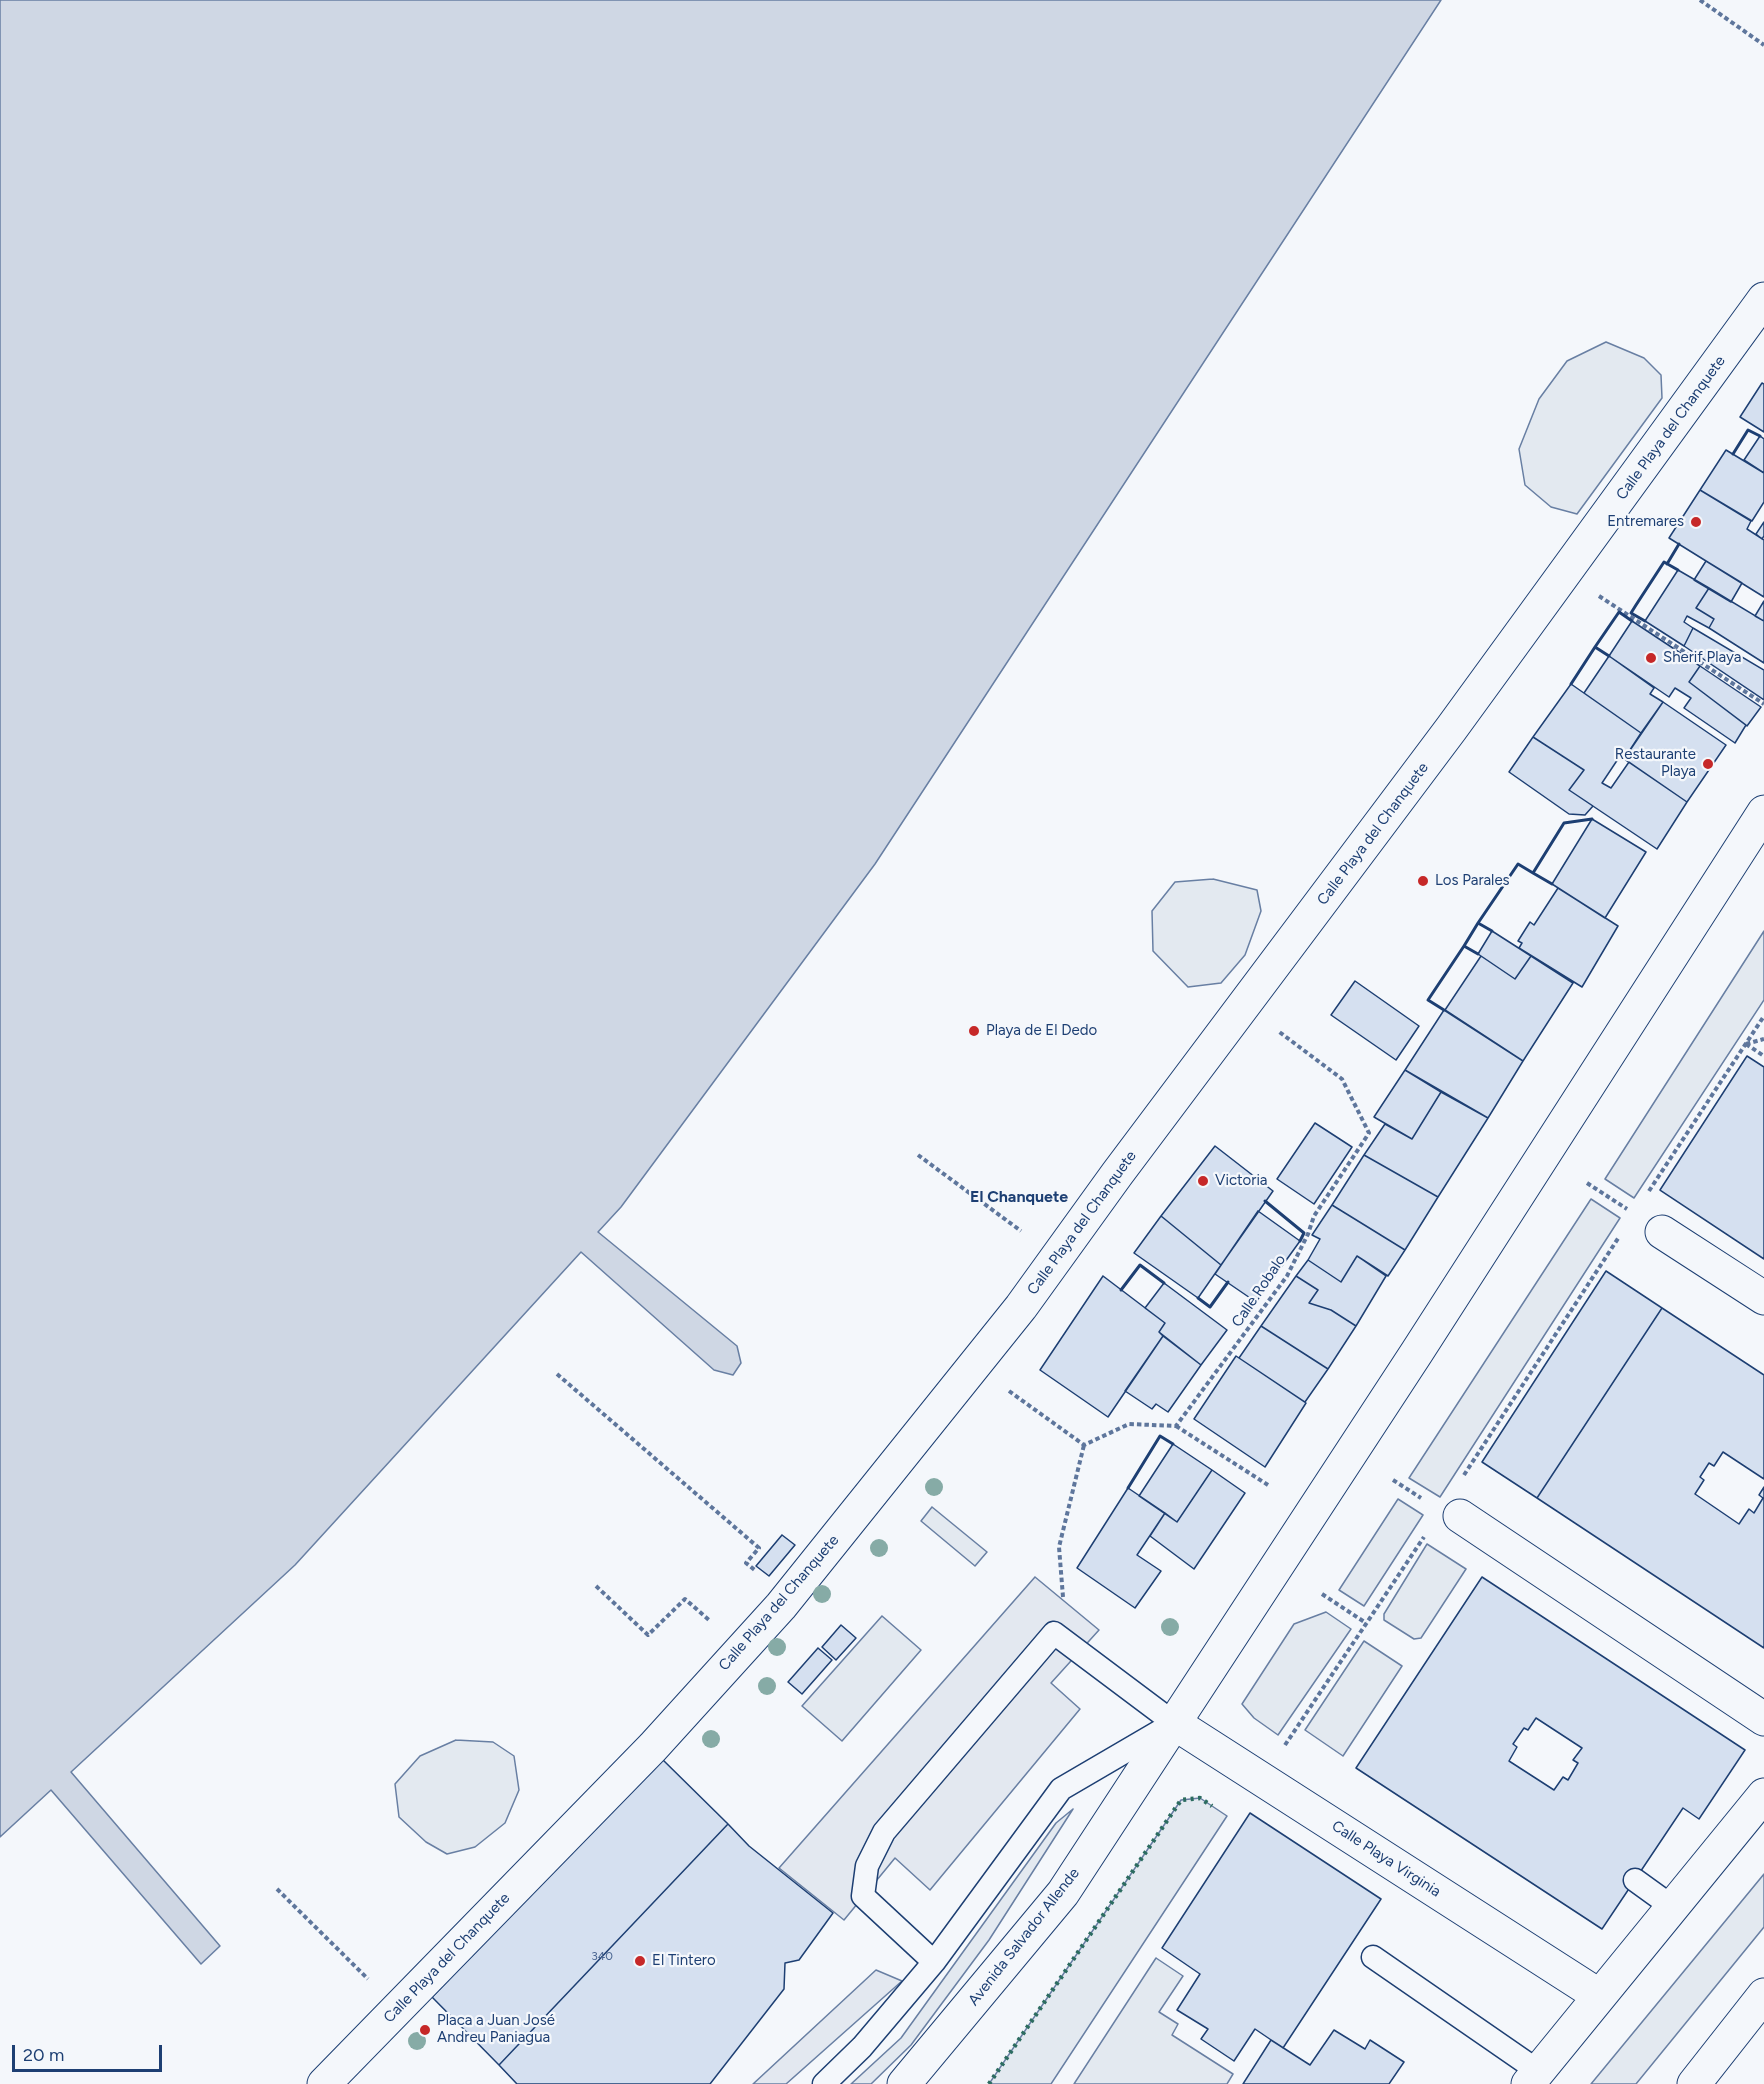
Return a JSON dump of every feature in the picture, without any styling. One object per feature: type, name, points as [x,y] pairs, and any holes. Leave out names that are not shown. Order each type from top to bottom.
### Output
[{"type":"street","name":"Calle Playa del Chanquete","points":[[324,2084],[653,1747],[788,1597],[974,1365],[1056,1257],[1244,1006],[1764,299]]},
{"type":"street","name":"Avenida Salvador Allende","points":[[904,2084],[1063,1893],[1417,1352],[1764,812]]},
{"type":"street","points":[[1662,1232],[1764,1298]]},
{"type":"street","points":[[1445,1521],[1764,1719]]},
{"type":"street","name":"Calle Playa Virginia","points":[[1174,1722],[1598,1995]]},
{"type":"street","points":[[1533,2078],[1598,1995],[1764,1795]]},
{"type":"street","points":[[1694,2084],[1764,1995]]},
{"type":"lane","points":[[824,2084],[862,2047],[934,1962],[1061,1789],[1174,1722],[1054,1634],[884,1832],[867,1866],[863,1896],[934,1962]]},
{"type":"lane","points":[[1635,1880],[1671,1906]]},
{"type":"lane","points":[[1373,1957],[1533,2078]]},
{"type":"path","points":[[1700,0],[1764,45]]},
{"type":"path","points":[[1564,573],[1764,704]]},
{"type":"path","name":"Calle Robalo","points":[[1176,1426],[1287,1276],[1308,1234],[1314,1216],[1369,1132],[1342,1079],[1244,1006]]},
{"type":"path","points":[[1647,1194],[1764,1016]]},
{"type":"path","points":[[1746,1044],[1764,1039]]},
{"type":"path","points":[[1746,1044],[1764,1056]]},
{"type":"path","points":[[918,1155],[1056,1257]]},
{"type":"path","points":[[1587,1183],[1626,1208]]},
{"type":"path","points":[[1462,1478],[1621,1233]]},
{"type":"path","points":[[974,1365],[1084,1445]]},
{"type":"path","points":[[557,1374],[759,1548],[746,1563],[788,1597]]},
{"type":"path","points":[[1084,1445],[1129,1424],[1176,1426],[1268,1485]]},
{"type":"path","points":[[1054,1634],[1064,1601],[1059,1547],[1084,1445]]},
{"type":"path","points":[[1392,1480],[1407,1490]]},
{"type":"path","points":[[1250,1771],[1276,1759],[1366,1623],[1445,1521]]},
{"type":"path","points":[[596,1586],[648,1635],[685,1599],[741,1649]]},
{"type":"path","points":[[1322,1594],[1366,1623]]},
{"type":"path","points":[[277,1889],[397,2008]]},
{"type":"shaded area","points":[[0,0],[1441,0],[875,864],[621,1207],[598,1232],[737,1346],[741,1363],[733,1375],[714,1370],[581,1252],[295,1565],[71,1772],[220,1946],[201,1964],[51,1790],[0,1837]]},
{"type":"shaded area","points":[[1606,342],[1644,358],[1661,375],[1662,398],[1577,514],[1551,507],[1525,485],[1519,449],[1539,399],[1567,361]]},
{"type":"shaded area","points":[[1213,879],[1257,890],[1261,911],[1245,955],[1221,983],[1188,987],[1153,951],[1152,911],[1175,882]]},
{"type":"shaded area","points":[[1764,931],[1764,1000],[1634,1198],[1605,1179]]},
{"type":"shaded area","points":[[1591,1199],[1620,1218],[1440,1497],[1409,1478]]},
{"type":"shaded area","points":[[1398,1499],[1423,1515],[1364,1606],[1339,1590]]},
{"type":"shaded area","points":[[932,1507],[987,1552],[975,1566],[921,1521]]},
{"type":"shaded area","points":[[1427,1544],[1466,1569],[1421,1638],[1414,1639],[1384,1620],[1384,1614]]},
{"type":"shaded area","points":[[1035,1577],[1099,1630],[1051,1683],[1080,1709],[930,1890],[895,1858],[844,1920],[779,1868]]},
{"type":"shaded area","points":[[1326,1612],[1351,1629],[1278,1735],[1254,1718],[1242,1704],[1294,1624]]},
{"type":"shaded area","points":[[882,1616],[921,1650],[842,1741],[802,1706]]},
{"type":"shaded area","points":[[1364,1641],[1402,1666],[1343,1756],[1305,1730]]},
{"type":"shaded area","points":[[456,1740],[493,1742],[514,1756],[519,1790],[505,1823],[475,1847],[447,1854],[426,1842],[399,1817],[395,1784],[420,1756]]},
{"type":"shaded area","points":[[1200,1798],[1227,1816],[1051,2084],[989,2084],[1181,1800]]},
{"type":"shaded area","points":[[1073,1809],[989,1940],[911,2045],[871,2084],[851,2084],[901,2038],[1056,1823]]},
{"type":"shaded area","points":[[1764,1874],[1764,1927],[1636,2084],[1591,2084]]},
{"type":"shaded area","points":[[1156,1958],[1183,1976],[1159,2012],[1178,2024],[1172,2035],[1233,2074],[1227,2084],[1074,2084]]},
{"type":"shaded area","points":[[876,1970],[902,1981],[786,2084],[753,2084]]},
{"type":"building","points":[[1762,383],[1764,384],[1764,432],[1740,417]]},
{"type":"building","points":[[1760,436],[1764,439],[1764,473],[1744,460]]},
{"type":"building","points":[[1726,450],[1764,473],[1764,502],[1752,521],[1700,490]]},
{"type":"building","points":[[1700,490],[1751,521],[1747,529],[1764,540],[1764,597],[1669,538]]},
{"type":"building","points":[[1764,522],[1764,536],[1762,539],[1756,534]]},
{"type":"building","points":[[1706,561],[1742,583],[1731,602],[1694,580]]},
{"type":"building","points":[[1678,570],[1709,588],[1696,608],[1714,619],[1709,628],[1687,616],[1684,622],[1693,628],[1684,646],[1645,621]]},
{"type":"building","points":[[1709,588],[1764,621],[1764,663],[1709,628],[1714,619],[1696,608]]},
{"type":"building","points":[[1764,601],[1764,621],[1755,616]]},
{"type":"building","points":[[1632,621],[1700,666],[1689,682],[1746,725],[1735,743],[1684,708],[1691,698],[1675,688],[1669,697],[1609,656]]},
{"type":"building","points":[[1693,628],[1764,670],[1764,700],[1684,646]]},
{"type":"building","points":[[1609,656],[1654,688],[1650,694],[1663,702],[1641,733],[1584,693]]},
{"type":"building","points":[[1700,666],[1761,707],[1747,726],[1689,682]]},
{"type":"building","points":[[1571,684],[1641,733],[1624,759],[1620,756],[1602,783],[1611,788],[1629,762],[1687,802],[1657,849],[1569,790],[1584,770],[1533,737]]},
{"type":"building","points":[[1663,702],[1726,745],[1687,802],[1624,759]]},
{"type":"building","points":[[1533,737],[1584,770],[1569,790],[1593,806],[1585,815],[1569,814],[1509,772]]},
{"type":"building","points":[[1592,819],[1646,852],[1605,918],[1552,884]]},
{"type":"building","points":[[1558,888],[1618,926],[1582,987],[1519,948],[1522,943],[1518,941],[1530,922],[1534,925]]},
{"type":"building","points":[[1492,931],[1531,956],[1515,979],[1478,954]]},
{"type":"building","points":[[1481,956],[1515,979],[1531,956],[1573,983],[1523,1061],[1445,1010]]},
{"type":"building","points":[[1355,981],[1419,1026],[1396,1060],[1331,1015]]},
{"type":"building","points":[[1444,1010],[1523,1061],[1488,1118],[1405,1070]]},
{"type":"building","points":[[1747,1056],[1764,1067],[1764,1259],[1660,1190]]},
{"type":"building","points":[[1405,1070],[1441,1092],[1412,1139],[1374,1117]]},
{"type":"building","points":[[1441,1092],[1488,1118],[1438,1197],[1364,1155],[1385,1124],[1412,1139]]},
{"type":"building","points":[[1315,1123],[1352,1147],[1314,1204],[1277,1179]]},
{"type":"building","points":[[1215,1146],[1273,1191],[1221,1265],[1161,1216]]},
{"type":"building","points":[[1364,1155],[1438,1197],[1405,1250],[1332,1205]]},
{"type":"building","points":[[1332,1205],[1405,1250],[1388,1276],[1357,1256],[1341,1282],[1308,1260],[1320,1239],[1312,1235]]},
{"type":"building","points":[[1258,1211],[1300,1241],[1256,1302],[1215,1274]]},
{"type":"building","points":[[1161,1216],[1221,1265],[1198,1298],[1134,1253]]},
{"type":"building","points":[[1357,1256],[1386,1276],[1356,1326],[1331,1310],[1309,1303],[1318,1290],[1296,1276],[1308,1260],[1341,1282]]},
{"type":"building","points":[[1606,1271],[1662,1308],[1537,1498],[1482,1462]]},
{"type":"building","points":[[1103,1276],[1165,1323],[1159,1332],[1163,1336],[1108,1417],[1040,1370]]},
{"type":"building","points":[[1296,1276],[1318,1290],[1309,1303],[1331,1310],[1356,1326],[1328,1369],[1261,1326]]},
{"type":"building","points":[[1164,1283],[1227,1330],[1201,1365],[1159,1332],[1165,1323],[1145,1308]]},
{"type":"building","points":[[1662,1308],[1764,1375],[1764,1479],[1723,1452],[1714,1466],[1709,1463],[1700,1477],[1704,1480],[1695,1494],[1739,1524],[1749,1509],[1754,1513],[1763,1498],[1759,1495],[1764,1487],[1764,1648],[1537,1498]]},
{"type":"building","points":[[1261,1326],[1328,1369],[1305,1402],[1239,1358]]},
{"type":"building","points":[[1163,1336],[1201,1365],[1168,1412],[1156,1404],[1152,1409],[1125,1391]]},
{"type":"building","points":[[1236,1356],[1306,1403],[1265,1467],[1194,1419]]},
{"type":"building","points":[[1173,1444],[1212,1470],[1177,1522],[1139,1496]]},
{"type":"building","points":[[1212,1470],[1245,1493],[1194,1569],[1150,1536],[1165,1513],[1177,1522]]},
{"type":"building","points":[[1128,1488],[1165,1513],[1137,1555],[1161,1571],[1135,1608],[1077,1568]]},
{"type":"building","points":[[782,1535],[795,1545],[769,1576],[756,1566]]},
{"type":"building","points":[[1482,1577],[1745,1750],[1699,1819],[1683,1808],[1602,1929],[1356,1768]],"holes":[[[1536,1718],[1582,1748],[1573,1760],[1578,1763],[1568,1780],[1563,1777],[1554,1790],[1509,1761],[1517,1747],[1513,1744],[1524,1728],[1528,1730]]]},
{"type":"building","points":[[841,1625],[856,1638],[836,1660],[822,1647]]},
{"type":"building","points":[[818,1648],[832,1660],[802,1694],[788,1682]]},
{"type":"building","points":[[662,1759],[728,1824],[499,2065],[432,1997]]},
{"type":"building","points":[[1250,1813],[1381,1899],[1283,2048],[1255,2029],[1234,2061],[1201,2039],[1208,2029],[1177,2010],[1200,1974],[1162,1948]]},
{"type":"building","points":[[728,1824],[749,1846],[833,1913],[799,1960],[785,1963],[784,1989],[710,2084],[517,2084],[499,2065]]},
{"type":"building","points":[[1334,2030],[1365,2049],[1370,2040],[1404,2062],[1389,2084],[1243,2084],[1271,2040],[1310,2065]]},
{"type":"hedge","points":[[989,2084],[1181,1800],[1200,1798],[1212,1806]]},
{"type":"wall","points":[[1733,454],[1748,430],[1760,436]]},
{"type":"wall","points":[[1667,564],[1679,544]]},
{"type":"wall","points":[[1645,621],[1631,613],[1636,605],[1664,562],[1678,570]]},
{"type":"wall","points":[[1595,647],[1619,612],[1632,621]]},
{"type":"wall","points":[[1571,684],[1595,647],[1609,656]]},
{"type":"wall","points":[[1552,884],[1533,873],[1564,823],[1592,819]]},
{"type":"wall","points":[[1492,931],[1478,923],[1518,864],[1533,873]]},
{"type":"wall","points":[[1478,923],[1464,946],[1478,954]]},
{"type":"wall","points":[[1444,1010],[1428,1000],[1464,946]]},
{"type":"wall","points":[[1265,1201],[1304,1233],[1300,1241]]},
{"type":"wall","points":[[1121,1290],[1140,1265],[1164,1283]]},
{"type":"wall","points":[[1198,1298],[1210,1307],[1228,1282]]},
{"type":"wall","points":[[1128,1488],[1160,1436],[1173,1444]]},
{"type":"place","name":"Entremares","points":[[1696,522]]},
{"type":"place","name":"Sherif Playa","points":[[1651,658]]},
{"type":"place","name":"Restaurante Playa","points":[[1708,764]]},
{"type":"place","name":"Los Parales","points":[[1423,881]]},
{"type":"place","name":"Playa de El Dedo","points":[[974,1031]]},
{"type":"place","name":"Victoria","points":[[1203,1181]]},
{"type":"place","name":"El Tintero","points":[[640,1961]]},
{"type":"place","name":"Placa a Juan José Andreu Paniagua","points":[[425,2030]]},
{"type":"district","name":"El Chanquete","points":[[1019,1197]]}]
